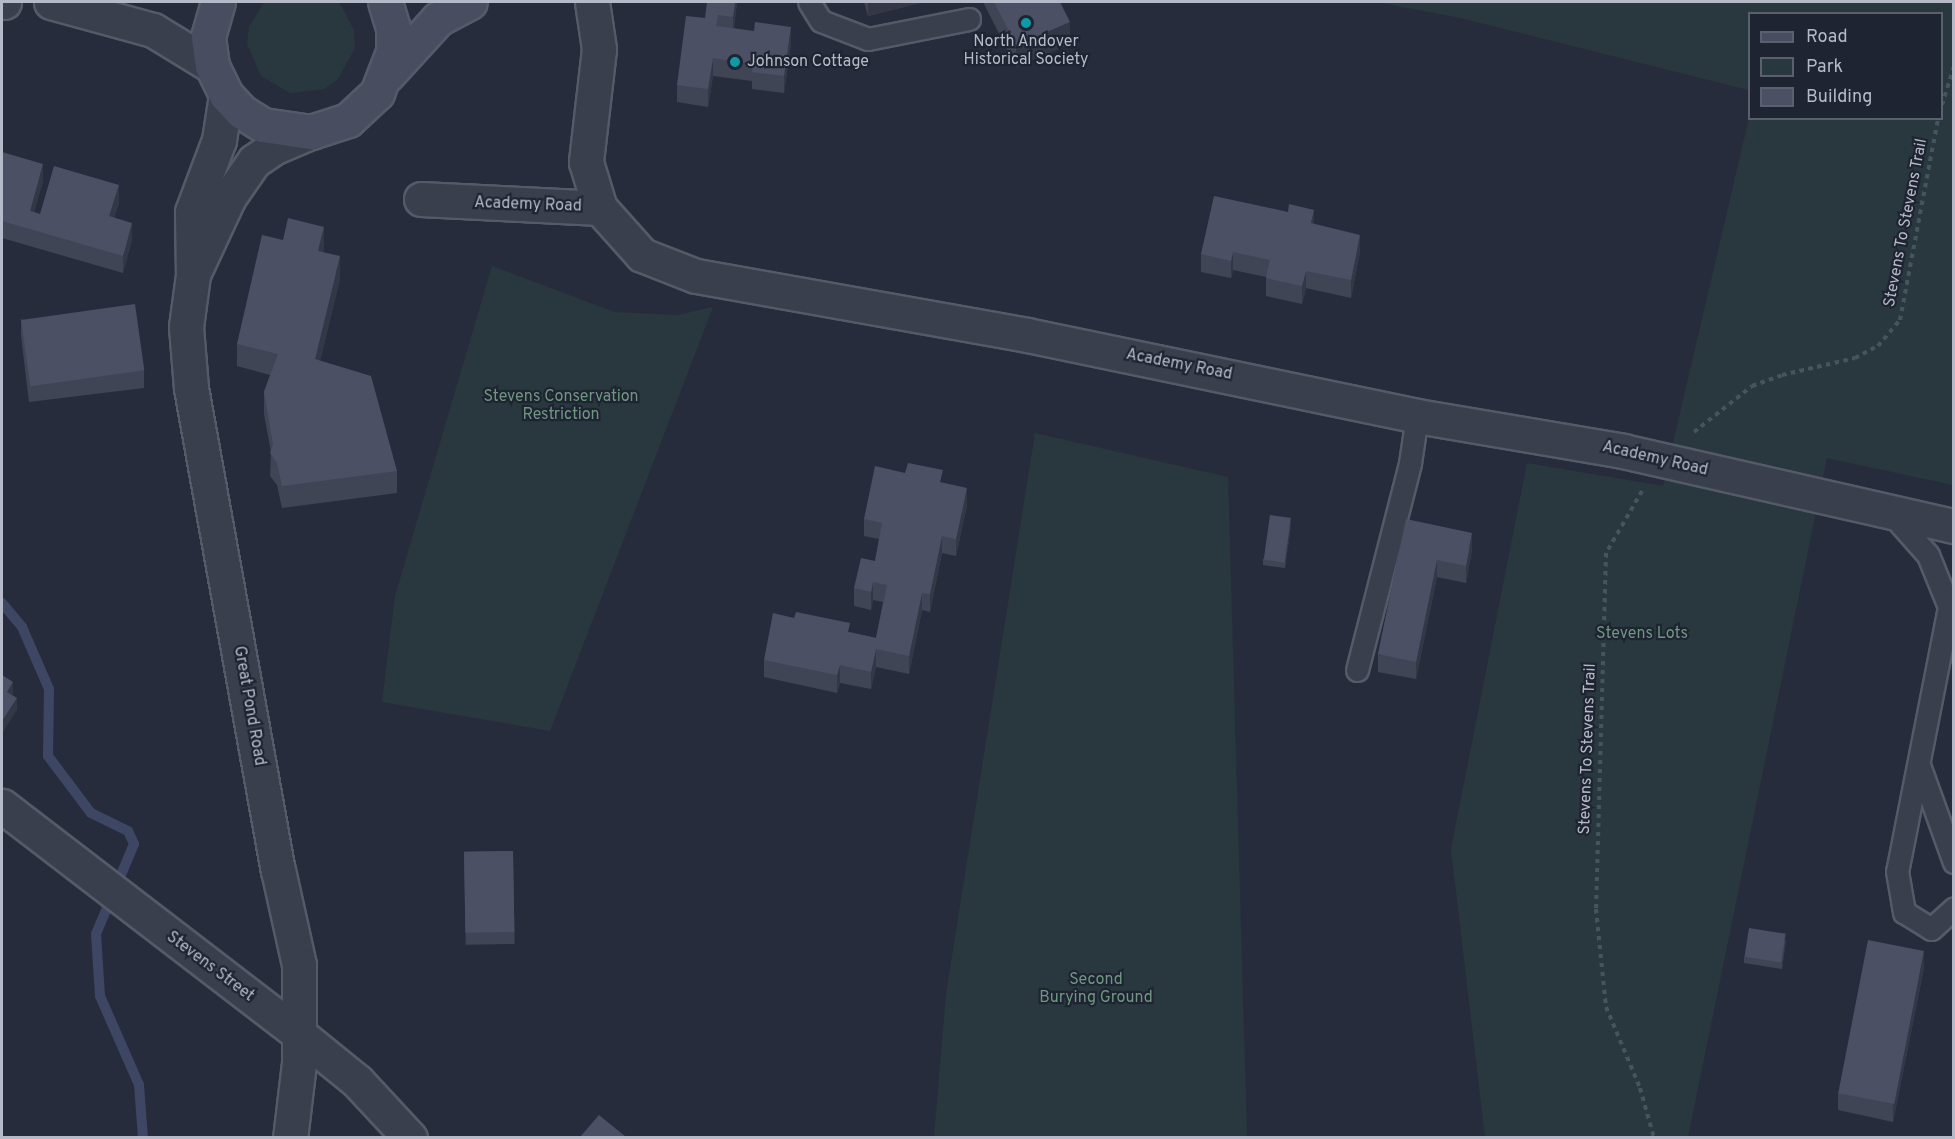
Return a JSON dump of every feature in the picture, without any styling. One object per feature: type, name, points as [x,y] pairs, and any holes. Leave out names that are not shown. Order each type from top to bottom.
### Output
[{"type":"main road","points":[[218,2],[208,37],[219,80],[243,112],[263,125],[311,132],[330,128],[364,108],[386,76],[438,19],[470,2]]},
{"type":"main road","points":[[385,2],[393,28],[393,52],[386,76]]},
{"type":"street","points":[[51,2],[153,30],[219,80]]},
{"type":"street","points":[[592,2],[599,49],[586,162],[600,208]]},
{"type":"street","name":"Great Pond Road","points":[[219,80],[219,140],[192,212],[193,275],[186,327],[191,388],[278,870],[299,965],[299,1034],[290,1137]]},
{"type":"street","name":"Great Pond Road","points":[[193,275],[228,197],[254,161],[275,147],[311,132]]},
{"type":"street","name":"Academy Road","points":[[421,199],[600,208],[642,255],[696,276],[1017,333],[1417,416],[1526,433],[1953,526]]},
{"type":"street","name":"Stevens Street","points":[[2,806],[357,1081],[410,1137]]},
{"type":"lane","points":[[809,2],[821,21],[868,39],[969,19]]},
{"type":"lane","points":[[1357,670],[1410,463],[1417,416]]},
{"type":"lane","points":[[1890,512],[1928,555],[1949,607],[1897,871],[1904,912],[1931,929],[1953,908]]},
{"type":"lane","points":[[1919,764],[1953,862]]},
{"type":"path","points":[[1943,98],[1953,66]]},
{"type":"path","name":"Stevens To Stevens Trail","points":[[1654,1137],[1640,1088],[1606,1007],[1596,909],[1606,553],[1663,461],[1722,407],[1752,386],[1782,375],[1855,358],[1878,346],[1900,320],[1938,120]]},
{"type":"green space","points":[[264,2],[339,2],[354,30],[355,48],[338,79],[324,89],[290,93],[261,76],[247,44],[249,27]]},
{"type":"green space","name":"Stevens Lots","points":[[1376,2],[1953,2],[1953,485],[1827,458],[1688,1137],[1485,1137],[1451,849],[1527,463],[1663,486],[1749,120],[1943,120],[1943,12],[1748,12],[1748,90],[1461,18]]},
{"type":"green space","name":"Stevens Conservation Restriction","points":[[492,266],[614,312],[678,315],[713,307],[550,731],[382,702],[395,596]]},
{"type":"green space","name":"Second Burying Ground","points":[[1035,433],[1228,477],[1247,1137],[934,1137],[946,994]]},
{"type":"building","name":"Johnson Cottage","points":[[707,2],[735,2],[733,17],[718,15],[716,26],[754,31],[755,22],[791,27],[784,76],[752,72],[753,64],[713,58],[708,89],[677,85],[686,16],[705,18]]},
{"type":"building","points":[[994,2],[1060,2],[1070,22],[1016,45]]},
{"type":"building","points":[[2,152],[43,164],[30,211],[40,214],[54,166],[119,185],[109,216],[132,223],[123,256],[2,221]]},
{"type":"building","points":[[1214,196],[1288,212],[1289,204],[1314,210],[1311,223],[1360,235],[1351,280],[1306,271],[1302,286],[1266,278],[1270,260],[1233,252],[1231,261],[1201,254]]},
{"type":"building","points":[[288,218],[324,227],[318,251],[340,256],[315,359],[371,376],[397,471],[282,486],[277,463],[270,453],[273,444],[264,392],[278,354],[237,344],[262,235],[283,240]]},
{"type":"building","points":[[135,304],[144,370],[30,386],[21,320]]},
{"type":"building","points":[[908,463],[943,470],[940,482],[967,488],[956,539],[942,536],[930,594],[922,593],[909,656],[876,649],[871,672],[840,665],[837,675],[764,660],[773,613],[794,618],[796,612],[850,623],[848,632],[876,638],[887,585],[873,582],[871,592],[854,588],[861,558],[875,561],[882,523],[864,519],[875,466],[905,473]]},
{"type":"building","points":[[1270,515],[1291,518],[1285,562],[1264,560]]},
{"type":"building","points":[[1406,519],[1472,533],[1466,566],[1437,560],[1416,662],[1378,654]]},
{"type":"building","points":[[2,675],[13,682],[7,692],[17,698],[2,721]]},
{"type":"building","points":[[513,851],[514,932],[465,933],[464,852]]},
{"type":"building","points":[[1749,928],[1786,934],[1781,962],[1744,957]]},
{"type":"building","points":[[1868,940],[1924,951],[1894,1104],[1838,1093]]},
{"type":"building","points":[[599,1115],[626,1137],[580,1137]]},
{"type":"waterway","points":[[2,603],[22,627],[49,689],[48,756],[91,813],[128,831],[134,844],[96,934],[100,996],[139,1085],[143,1138]]},
{"type":"place","name":"North Andover Historical Society","points":[[1026,23]]},
{"type":"place","name":"Johnson Cottage","points":[[735,62]]}]
